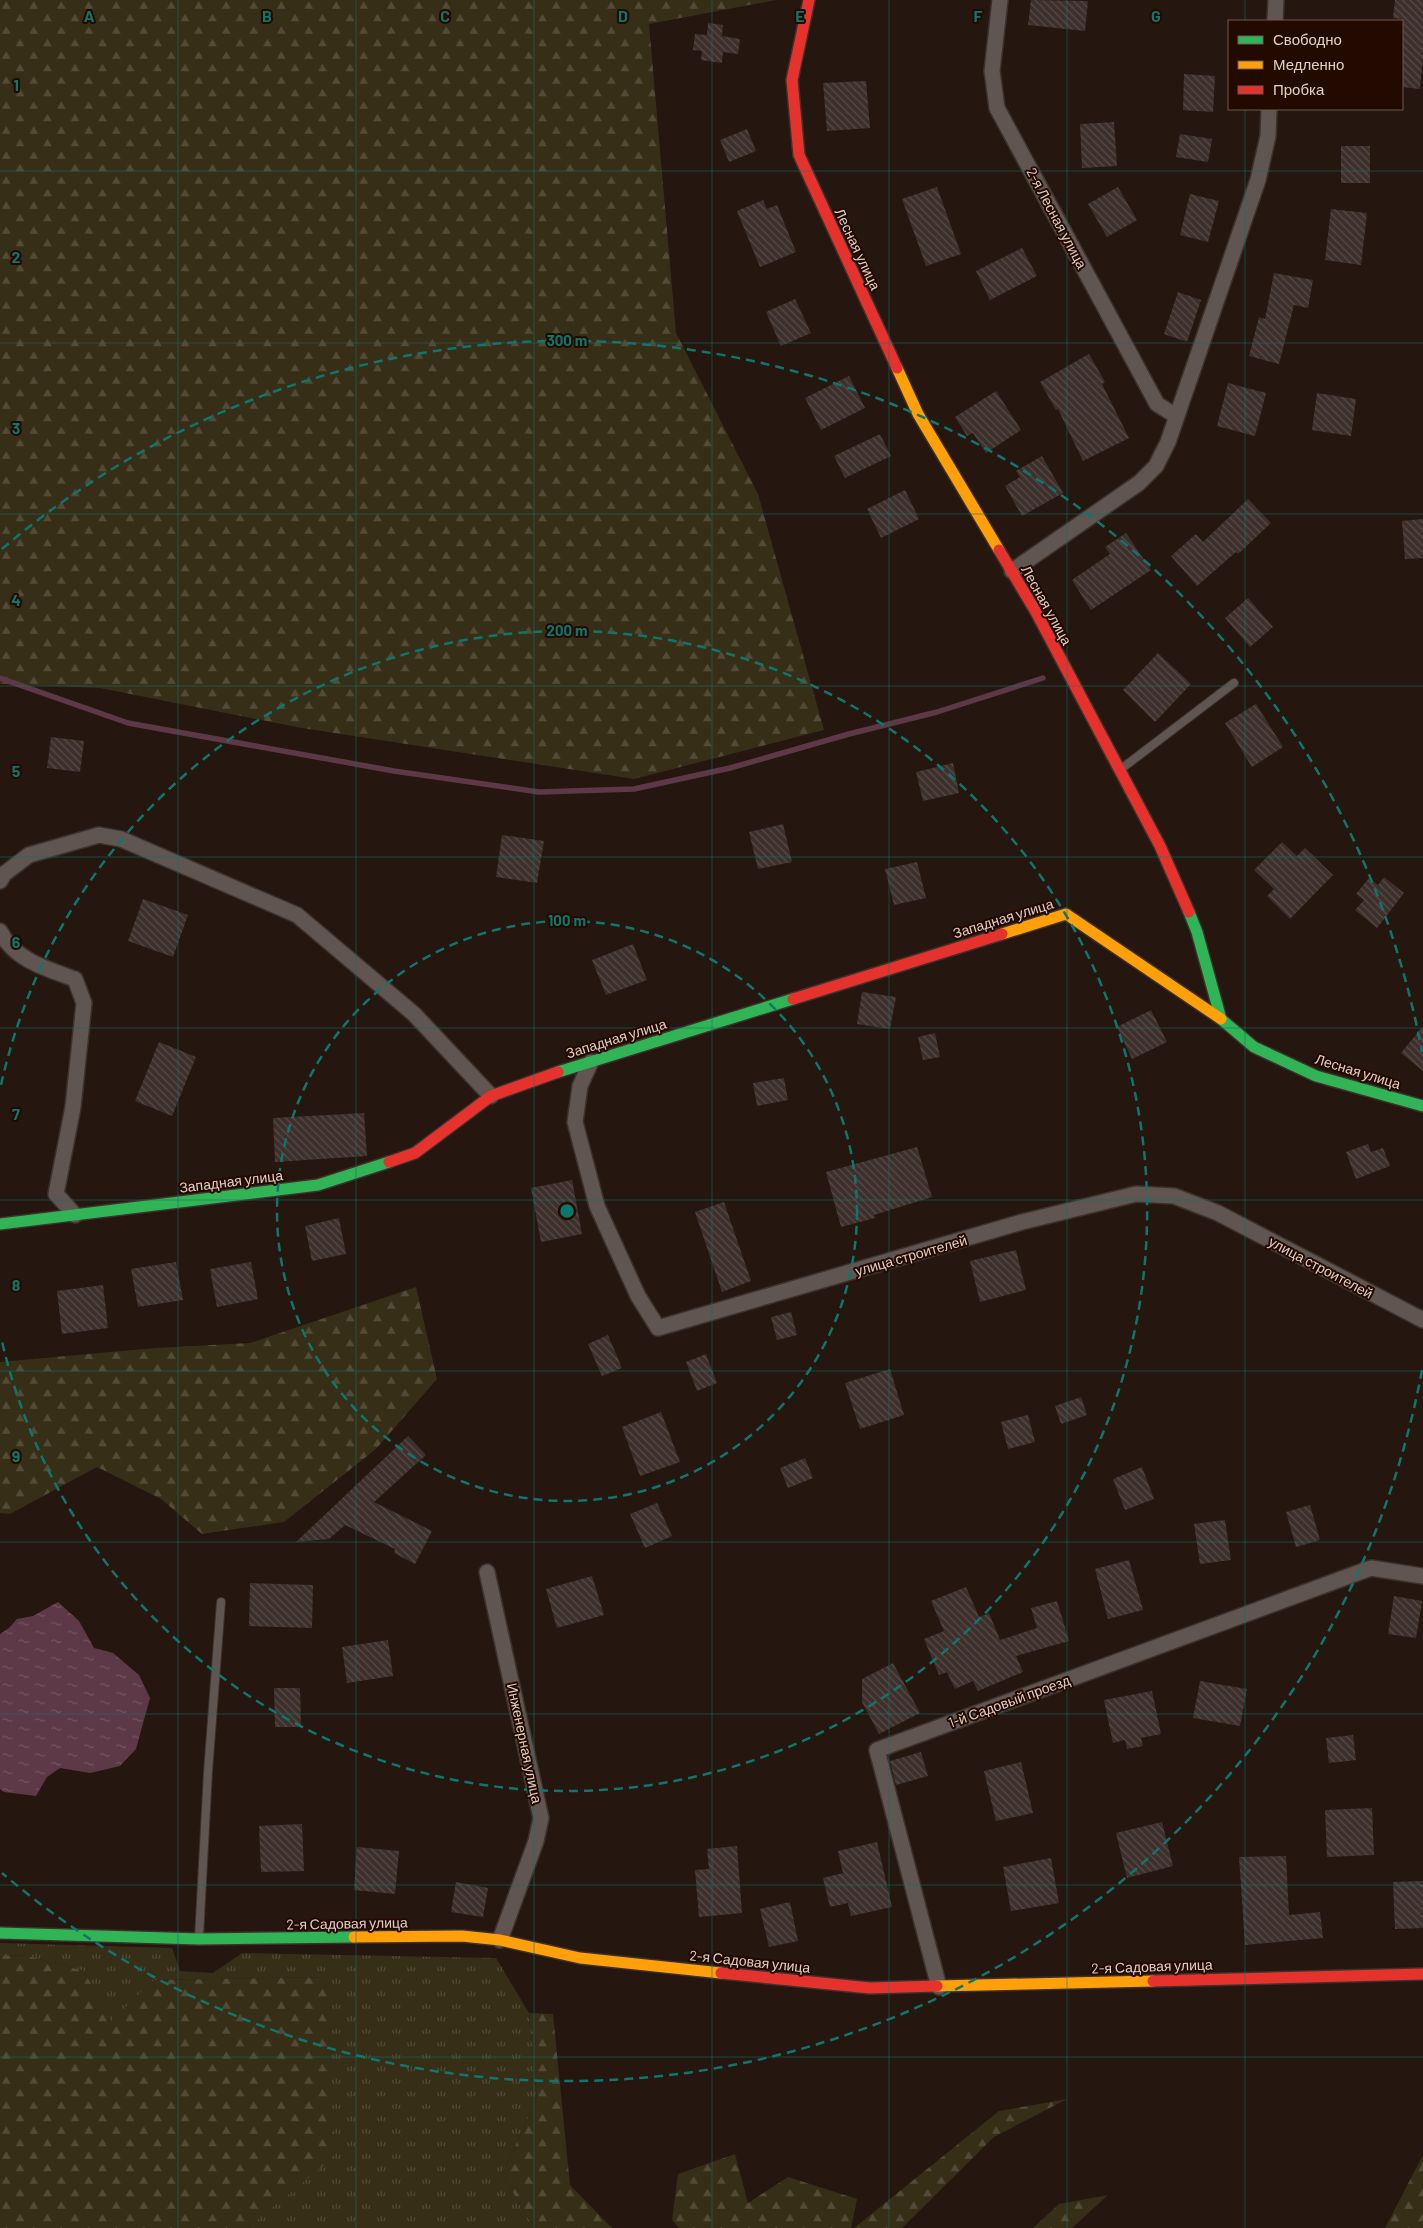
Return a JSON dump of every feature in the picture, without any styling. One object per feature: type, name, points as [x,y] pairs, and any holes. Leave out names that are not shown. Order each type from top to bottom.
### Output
[{"type":"street","name":"Лесная улица","points":[[809,0],[792,80],[799,155],[918,414],[1036,612],[1160,846],[1197,932],[1221,1019],[1254,1047],[1316,1076],[1423,1106]]},
{"type":"street","name":"2-я Лесная улица","points":[[1000,0],[992,72],[997,108],[1157,404],[1176,416]]},
{"type":"street","points":[[1275,20],[1276,0]]},
{"type":"street","points":[[1012,571],[1139,483],[1156,466],[1168,442],[1258,180],[1268,136],[1269,110]]},
{"type":"street","points":[[0,881],[4,874],[29,855],[99,834],[121,839],[297,915],[414,1014],[491,1096]]},
{"type":"street","name":"Западная улица","points":[[0,1224],[318,1185],[415,1153],[491,1096],[591,1062],[1066,914],[1221,1019]]},
{"type":"street","points":[[0,931],[4,940],[31,963],[75,979],[84,1003],[73,1107],[56,1194],[75,1215]]},
{"type":"street","name":"улица строителей","points":[[591,1062],[580,1086],[575,1122],[597,1206],[638,1296],[658,1328],[1022,1222],[1136,1194],[1174,1196],[1218,1213],[1423,1320]]},
{"type":"street","name":"1-й Садовый проезд","points":[[939,1987],[877,1750],[1371,1568],[1423,1576]]},
{"type":"street","name":"Инженерная улица","points":[[487,1572],[541,1818],[536,1840],[500,1940]]},
{"type":"street","name":"2-я Садовая улица","points":[[0,1933],[199,1939],[462,1936],[500,1940],[580,1958],[870,1988],[1423,1974]]},
{"type":"lane","points":[[1120,770],[1234,683]]},
{"type":"lane","points":[[199,1939],[208,1772],[221,1602]]},
{"type":"green space","points":[[0,0],[776,0],[649,24],[676,333],[758,494],[824,730],[634,779],[302,728],[100,688],[0,684]]},
{"type":"green space","points":[[416,1287],[437,1379],[376,1449],[284,1522],[202,1534],[161,1499],[97,1467],[10,1514],[0,1513],[0,1362],[155,1348],[250,1343]]},
{"type":"green space","points":[[0,1943],[172,1948],[180,1971],[213,1973],[242,1953],[496,1958],[529,2013],[537,2099],[502,2174],[529,2220],[537,2228],[253,2228],[328,1977],[154,1980],[111,2022],[84,1971],[28,1956],[0,1955]]},
{"type":"green space","points":[[0,1955],[28,1956],[84,1971],[111,2021],[154,1980],[328,1977],[334,2157],[257,2220],[253,2228],[0,2228]]},
{"type":"green space","points":[[529,2013],[553,2014],[570,2185],[612,2228],[537,2228],[529,2220],[502,2174],[537,2099]]},
{"type":"green space","points":[[1067,2099],[994,2137],[902,2228],[854,2228],[999,2111]]},
{"type":"green space","points":[[735,2154],[748,2203],[788,2177],[857,2199],[851,2228],[679,2228],[672,2220],[678,2174]]},
{"type":"green space","points":[[1423,2155],[1423,2228],[1385,2228]]},
{"type":"green space","points":[[1108,2195],[1072,2228],[1033,2228],[1059,2204]]},
{"type":"water","points":[[58,1602],[79,1621],[94,1648],[113,1653],[139,1675],[150,1698],[136,1749],[120,1766],[90,1773],[60,1768],[47,1777],[36,1796],[4,1792],[0,1789],[0,1634],[17,1619],[33,1616]]},
{"type":"building","points":[[1031,0],[1088,1],[1085,31],[1028,25]]},
{"type":"building","points":[[1395,0],[1423,0],[1423,57],[1420,89],[1403,87],[1403,20],[1393,18]]},
{"type":"building","points":[[708,23],[723,25],[722,36],[740,39],[738,54],[723,52],[722,63],[701,60],[702,51],[693,50],[695,34],[707,35]]},
{"type":"building","points":[[1184,74],[1215,76],[1213,112],[1183,110]]},
{"type":"building","points":[[866,81],[870,128],[827,131],[823,83]]},
{"type":"building","points":[[1114,122],[1117,166],[1082,168],[1080,124]]},
{"type":"building","points":[[747,129],[756,151],[729,162],[720,140]]},
{"type":"building","points":[[1180,134],[1212,139],[1208,162],[1176,157]]},
{"type":"building","points":[[1341,146],[1370,146],[1370,183],[1341,183]]},
{"type":"building","points":[[937,187],[961,254],[926,266],[902,199]]},
{"type":"building","points":[[1118,187],[1137,220],[1107,237],[1088,204]]},
{"type":"building","points":[[1190,194],[1219,201],[1208,242],[1180,235]]},
{"type":"building","points":[[763,200],[767,209],[777,205],[796,252],[760,267],[737,211]]},
{"type":"building","points":[[1331,209],[1367,213],[1361,265],[1325,260]]},
{"type":"building","points":[[1022,248],[1037,276],[990,300],[976,271]]},
{"type":"building","points":[[1274,273],[1313,280],[1308,308],[1294,305],[1279,364],[1249,356],[1259,317],[1265,319]]},
{"type":"building","points":[[1178,292],[1201,300],[1187,342],[1164,334]]},
{"type":"building","points":[[795,299],[811,333],[781,346],[766,312]]},
{"type":"building","points":[[1089,354],[1105,382],[1102,384],[1129,438],[1083,461],[1058,409],[1056,410],[1040,382]]},
{"type":"building","points":[[849,376],[865,408],[821,430],[805,398]]},
{"type":"building","points":[[1228,383],[1266,393],[1255,436],[1217,426]]},
{"type":"building","points":[[996,391],[1021,430],[986,453],[973,433],[967,436],[955,417]]},
{"type":"building","points":[[1317,393],[1356,399],[1351,436],[1312,430]]},
{"type":"building","points":[[880,434],[891,456],[845,478],[834,456]]},
{"type":"building","points":[[1042,456],[1063,493],[1022,516],[1005,486],[1020,477],[1016,471]]},
{"type":"building","points":[[905,490],[919,519],[881,538],[867,509]]},
{"type":"building","points":[[1248,499],[1271,523],[1238,554],[1236,552],[1197,586],[1171,556],[1196,534],[1203,542]]},
{"type":"building","points":[[1423,519],[1423,558],[1405,559],[1402,521]]},
{"type":"building","points":[[1126,533],[1151,570],[1091,610],[1072,580],[1110,554],[1105,547]]},
{"type":"building","points":[[1248,598],[1273,627],[1250,647],[1225,618]]},
{"type":"building","points":[[1158,653],[1191,684],[1155,722],[1123,690]]},
{"type":"building","points":[[1256,704],[1283,747],[1252,767],[1225,723]]},
{"type":"building","points":[[51,737],[84,741],[80,772],[47,768]]},
{"type":"building","points":[[953,763],[959,793],[923,801],[916,772]]},
{"type":"building","points":[[783,824],[792,862],[758,869],[749,832]]},
{"type":"building","points":[[502,835],[544,841],[537,883],[496,877]]},
{"type":"building","points":[[1282,842],[1297,856],[1305,848],[1333,875],[1290,919],[1267,896],[1274,889],[1254,870]]},
{"type":"building","points":[[917,862],[926,898],[894,905],[885,869]]},
{"type":"building","points":[[1384,877],[1404,893],[1377,928],[1355,910],[1364,900],[1356,894],[1369,878],[1378,885]]},
{"type":"building","points":[[143,899],[188,915],[173,957],[128,941]]},
{"type":"building","points":[[633,944],[647,980],[606,995],[592,960]]},
{"type":"building","points":[[862,992],[896,997],[890,1029],[857,1024]]},
{"type":"building","points":[[1151,1010],[1167,1042],[1132,1059],[1117,1027]]},
{"type":"building","points":[[1423,1026],[1423,1071],[1401,1053]]},
{"type":"building","points":[[935,1033],[940,1057],[923,1060],[918,1037]]},
{"type":"building","points":[[159,1042],[196,1057],[172,1116],[135,1101]]},
{"type":"building","points":[[784,1078],[788,1100],[757,1106],[753,1083]]},
{"type":"building","points":[[364,1113],[367,1156],[275,1162],[273,1118]]},
{"type":"building","points":[[1368,1144],[1371,1152],[1383,1148],[1390,1166],[1356,1179],[1346,1152]]},
{"type":"building","points":[[917,1147],[932,1197],[874,1215],[875,1218],[841,1227],[826,1172]]},
{"type":"building","points":[[572,1180],[582,1234],[541,1242],[531,1188]]},
{"type":"building","points":[[724,1202],[751,1281],[722,1292],[695,1212]]},
{"type":"building","points":[[339,1218],[346,1254],[312,1261],[305,1226]]},
{"type":"building","points":[[1016,1250],[1026,1290],[980,1302],[970,1261]]},
{"type":"building","points":[[176,1262],[183,1300],[138,1307],[131,1269]]},
{"type":"building","points":[[251,1262],[258,1299],[217,1307],[210,1269]]},
{"type":"building","points":[[103,1285],[108,1328],[62,1334],[57,1291]]},
{"type":"building","points":[[791,1312],[797,1335],[777,1340],[771,1317]]},
{"type":"building","points":[[608,1335],[622,1368],[602,1376],[588,1344]]},
{"type":"building","points":[[706,1354],[717,1383],[697,1391],[686,1362]]},
{"type":"building","points":[[890,1369],[904,1415],[860,1429],[845,1383]]},
{"type":"building","points":[[1081,1397],[1087,1415],[1061,1424],[1055,1406]]},
{"type":"building","points":[[661,1412],[680,1462],[640,1476],[622,1427]]},
{"type":"building","points":[[1028,1415],[1035,1442],[1008,1449],[1001,1422]]},
{"type":"building","points":[[408,1436],[426,1455],[374,1502],[432,1531],[415,1564],[394,1553],[395,1549],[345,1525],[329,1539],[296,1542]]},
{"type":"building","points":[[805,1458],[813,1478],[788,1488],[780,1468]]},
{"type":"building","points":[[1142,1467],[1154,1499],[1125,1510],[1113,1479]]},
{"type":"building","points":[[657,1503],[672,1536],[645,1548],[630,1514]]},
{"type":"building","points":[[1310,1505],[1320,1540],[1296,1547],[1286,1512]]},
{"type":"building","points":[[1225,1520],[1231,1560],[1200,1564],[1194,1524]]},
{"type":"building","points":[[1129,1560],[1143,1610],[1108,1619],[1095,1569]]},
{"type":"building","points":[[592,1576],[604,1615],[557,1628],[546,1589]]},
{"type":"building","points":[[250,1583],[313,1585],[312,1628],[249,1626]]},
{"type":"building","points":[[966,1587],[979,1617],[989,1613],[1000,1640],[1037,1628],[1031,1608],[1057,1601],[1069,1641],[1016,1656],[1023,1672],[978,1691],[973,1681],[955,1689],[947,1672],[939,1675],[924,1639],[944,1631],[931,1601]]},
{"type":"building","points":[[1394,1596],[1422,1601],[1416,1638],[1388,1634]]},
{"type":"building","points":[[388,1640],[393,1676],[347,1683],[342,1647]]},
{"type":"building","points":[[893,1663],[920,1713],[879,1734],[862,1702],[862,1679]]},
{"type":"building","points":[[1200,1681],[1247,1689],[1240,1726],[1193,1718]]},
{"type":"building","points":[[274,1688],[300,1688],[301,1727],[275,1727]]},
{"type":"building","points":[[1152,1691],[1161,1734],[1141,1738],[1143,1746],[1127,1749],[1125,1740],[1113,1743],[1104,1700]]},
{"type":"building","points":[[1353,1735],[1356,1760],[1329,1763],[1326,1738]]},
{"type":"building","points":[[921,1752],[928,1776],[896,1785],[890,1761]]},
{"type":"building","points":[[1021,1762],[1033,1813],[996,1821],[984,1771]]},
{"type":"building","points":[[1372,1808],[1374,1855],[1327,1857],[1325,1810]]},
{"type":"building","points":[[1162,1822],[1173,1866],[1127,1878],[1116,1833]]},
{"type":"building","points":[[302,1824],[304,1871],[261,1872],[259,1826]]},
{"type":"building","points":[[877,1842],[892,1907],[851,1916],[848,1903],[830,1907],[823,1878],[843,1873],[838,1851]]},
{"type":"building","points":[[737,1846],[742,1913],[699,1917],[695,1870],[709,1869],[707,1849]]},
{"type":"building","points":[[357,1847],[399,1851],[395,1894],[354,1890]]},
{"type":"building","points":[[1286,1856],[1289,1915],[1320,1912],[1323,1938],[1245,1945],[1239,1857]]},
{"type":"building","points":[[1051,1858],[1059,1903],[1011,1911],[1003,1867]]},
{"type":"building","points":[[1423,1881],[1423,1928],[1395,1929],[1393,1882]]},
{"type":"building","points":[[456,1882],[488,1888],[483,1917],[451,1912]]},
{"type":"building","points":[[790,1902],[798,1941],[769,1947],[760,1909]]},
{"type":"waterway","points":[[0,678],[128,723],[394,771],[539,792],[634,789],[730,768],[849,734],[937,712],[1043,678]]},
{"type":"traffic: fast","points":[[1189,912],[1197,932],[1221,1019],[1254,1047],[1316,1076],[1423,1106]]},
{"type":"traffic: fast","points":[[558,1072],[793,999]]},
{"type":"traffic: fast","points":[[0,1224],[318,1185],[389,1162]]},
{"type":"traffic: fast","points":[[0,1933],[199,1939],[354,1937]]},
{"type":"traffic: slow","points":[[897,368],[918,414],[999,550]]},
{"type":"traffic: slow","points":[[1002,934],[1066,914],[1221,1019]]},
{"type":"traffic: slow","points":[[354,1937],[462,1936],[500,1940],[580,1958],[721,1973]]},
{"type":"traffic: slow","points":[[937,1986],[1153,1981]]},
{"type":"traffic: jam","points":[[809,0],[792,80],[799,155],[897,368]]},
{"type":"traffic: jam","points":[[999,550],[1036,612],[1160,846],[1189,912]]},
{"type":"traffic: jam","points":[[793,999],[1002,934]]},
{"type":"traffic: jam","points":[[389,1162],[415,1153],[491,1096],[558,1072]]},
{"type":"traffic: jam","points":[[721,1973],[870,1988],[937,1986]]},
{"type":"traffic: jam","points":[[1153,1981],[1423,1974]]}]
